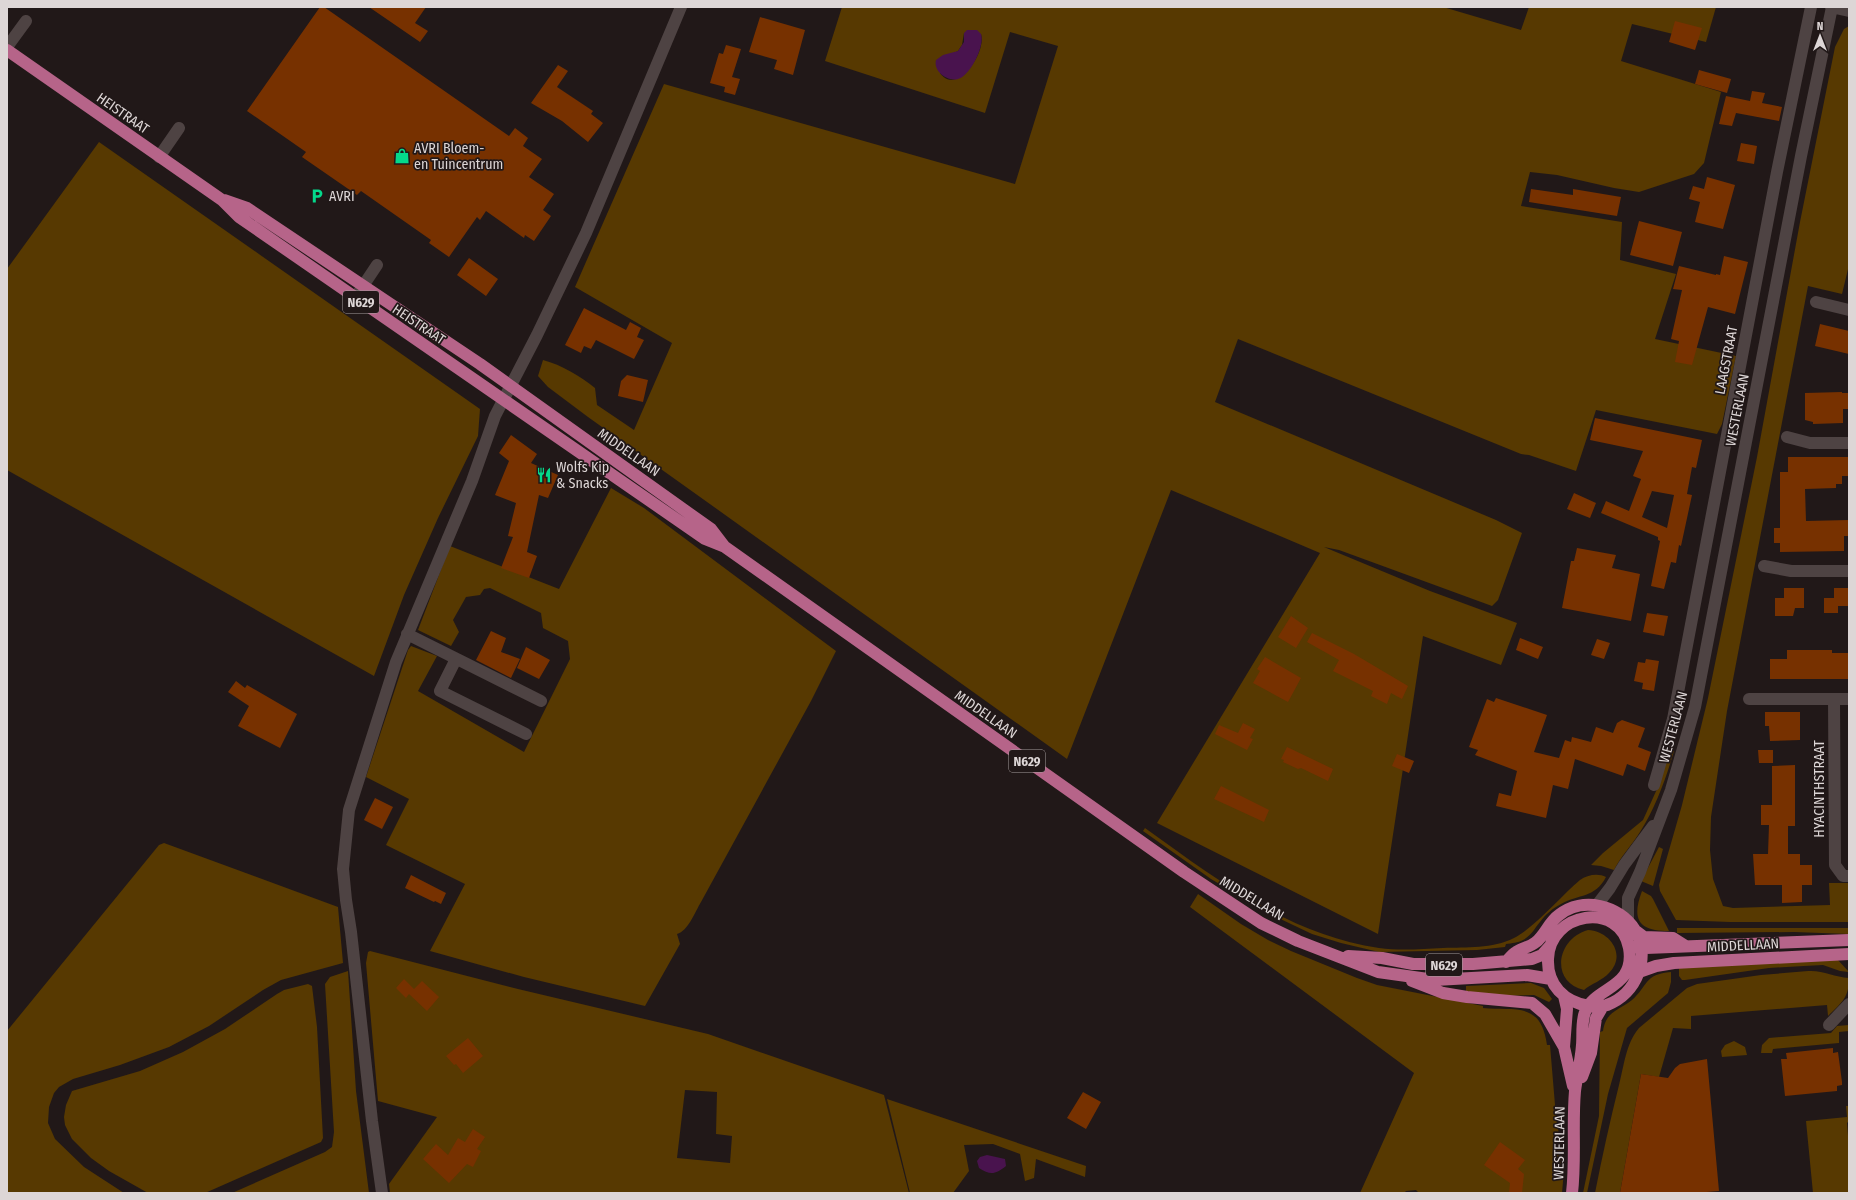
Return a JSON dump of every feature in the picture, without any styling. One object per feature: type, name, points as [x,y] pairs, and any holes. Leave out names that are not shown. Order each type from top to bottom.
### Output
[{"type":"main road","name":"HEISTRAAT","points":[[7,48],[159,157],[222,200],[239,217],[504,400]]},
{"type":"main road","name":"HEISTRAAT","points":[[222,200],[247,208],[511,386]]},
{"type":"main road","name":"MIDDELLAAN","points":[[511,386],[711,529],[725,547]]},
{"type":"main road","name":"MIDDELLAAN","points":[[504,400],[705,539],[725,547],[1221,897],[1261,923],[1280,933],[1318,949],[1378,972],[1404,977],[1434,980],[1466,980],[1526,975],[1551,979]]},
{"type":"main road","points":[[1586,917],[1597,905]]},
{"type":"main road","points":[[1506,962],[1516,952],[1539,940],[1550,923],[1565,911],[1576,906],[1597,905],[1617,912],[1628,920],[1636,931],[1642,958],[1639,972],[1627,992],[1616,1000],[1603,1006],[1588,1006],[1577,1003],[1564,996],[1558,991],[1551,979],[1548,959],[1550,946],[1562,928],[1575,920],[1586,917],[1600,918],[1612,924],[1619,929],[1628,943],[1629,960],[1622,977],[1614,986],[1595,998],[1588,1006]]},
{"type":"main road","name":"MIDDELLAAN","points":[[1636,931],[1644,937],[1673,938],[1685,946]]},
{"type":"main road","name":"MIDDELLAAN","points":[[1641,948],[1849,940]]},
{"type":"main road","points":[[1628,943],[1641,948]]},
{"type":"main road","name":"MIDDELLAAN","points":[[1339,956],[1382,958],[1413,964],[1439,965],[1506,962],[1537,957],[1550,946]]},
{"type":"main road","name":"MIDDELLAAN","points":[[1639,972],[1656,966],[1674,963],[1849,954]]},
{"type":"main road","points":[[1404,977],[1443,993],[1467,997],[1532,1003],[1545,1014],[1564,1047]]},
{"type":"main road","name":"WESTERLAAN","points":[[1564,996],[1567,1010],[1564,1047],[1575,1093]]},
{"type":"main road","name":"WESTERLAAN","points":[[1572,1193],[1575,1168],[1575,1093],[1582,1045],[1583,1023],[1588,1006]]},
{"type":"main road","name":"WESTERLAAN","points":[[1575,1093],[1592,1053],[1594,1025],[1603,1006]]},
{"type":"street","points":[[382,1193],[343,869],[349,810],[389,682],[407,634],[472,481],[493,422],[586,233],[680,7]]},
{"type":"street","name":"LAAGSTRAAT","points":[[1654,785],[1674,719],[1777,172],[1811,7]]},
{"type":"street","points":[[1831,7],[1849,11]]},
{"type":"street","name":"WESTERLAAN","points":[[1628,920],[1626,907],[1628,898],[1640,872],[1671,790],[1691,724],[1831,7]]},
{"type":"street","points":[[7,48],[26,21]]},
{"type":"street","points":[[159,157],[179,128]]},
{"type":"street","points":[[355,298],[377,265]]},
{"type":"street","points":[[1816,302],[1848,306]]},
{"type":"street","points":[[1787,437],[1810,443],[1849,443]]},
{"type":"street","points":[[1764,566],[1791,571],[1849,570]]},
{"type":"street","points":[[407,634],[541,701]]},
{"type":"street","points":[[456,659],[440,691],[526,734]]},
{"type":"street","points":[[1749,698],[1849,699]]},
{"type":"street","name":"HYACINTHSTRAAT","points":[[1834,699],[1835,865],[1846,876]]},
{"type":"street","points":[[1674,719],[1691,724]]},
{"type":"street","name":"WESTERLAAN","points":[[1597,905],[1610,888],[1624,865],[1661,816]]},
{"type":"street","points":[[1829,1025],[1849,1004]]},
{"type":"shaded area","points":[[842,7],[1443,7],[1521,30],[1529,7],[1716,7],[1706,42],[1632,24],[1621,61],[1721,92],[1704,163],[1694,174],[1639,192],[1557,175],[1530,172],[1521,206],[1622,222],[1620,260],[1676,274],[1655,339],[1736,356],[1722,424],[1717,434],[1596,410],[1576,471],[1529,455],[1521,454],[1238,339],[1215,402],[1496,520],[1522,533],[1498,600],[1492,606],[1339,550],[1324,547],[1430,591],[1517,623],[1501,665],[1423,636],[1378,934],[1157,823],[1320,553],[1171,490],[1067,759],[588,417],[548,387],[538,376],[543,360],[570,371],[595,388],[597,405],[634,430],[672,343],[575,287],[664,84],[1015,184],[1058,46],[1010,32],[985,113],[825,61]],"holes":[[[964,33],[981,34],[982,42],[980,51],[969,69],[962,76],[954,79],[947,79],[940,73],[952,54],[958,51],[962,45]]]},
{"type":"shaded area","points":[[1849,26],[1849,265],[1842,294],[1808,286],[1727,711],[1711,817],[1710,850],[1713,879],[1723,906],[1733,908],[1830,905],[1829,883],[1849,883],[1849,922],[1730,922],[1676,920],[1660,891],[1659,885],[1682,805],[1708,698],[1757,457],[1800,222],[1835,47],[1844,29]]},
{"type":"shaded area","points":[[967,30],[977,30],[981,34],[981,46],[976,60],[963,77],[958,79],[950,79],[945,77],[939,72],[936,60],[943,55],[958,51],[964,42],[964,33]]},
{"type":"shaded area","points":[[99,142],[480,409],[478,436],[438,518],[404,595],[374,676],[7,470],[7,269]]},
{"type":"shaded area","points":[[611,488],[644,508],[836,651],[811,701],[694,916],[685,929],[677,934],[680,944],[645,1006],[524,977],[430,951],[465,884],[386,845],[409,799],[366,777],[408,650],[411,646],[437,656],[418,691],[524,752],[570,659],[568,641],[543,628],[541,613],[490,588],[484,589],[480,595],[466,597],[453,620],[459,632],[451,646],[418,630],[450,546],[559,589]]},
{"type":"shaded area","points":[[1669,751],[1674,751],[1664,782],[1656,803],[1637,837],[1614,870],[1591,865],[1603,853],[1643,820],[1657,789]]},
{"type":"shaded area","points":[[1145,828],[1227,885],[1284,918],[1314,931],[1346,941],[1387,949],[1411,950],[1479,947],[1506,942],[1530,927],[1580,880],[1593,875],[1606,877],[1597,889],[1558,906],[1544,917],[1526,938],[1519,942],[1506,944],[1505,947],[1477,950],[1379,952],[1312,934],[1272,915],[1211,879],[1143,831]]},
{"type":"shaded area","points":[[164,843],[338,907],[343,963],[281,980],[263,990],[209,1026],[169,1047],[120,1065],[73,1079],[59,1087],[54,1093],[49,1107],[48,1123],[55,1139],[84,1167],[124,1193],[7,1193],[7,1031],[159,845]]},
{"type":"shaded area","points":[[1659,847],[1663,849],[1653,886],[1641,881]]},
{"type":"shaded area","points":[[1642,891],[1651,896],[1669,931],[1651,929],[1644,926],[1640,922],[1637,909]]},
{"type":"shaded area","points":[[1198,894],[1241,924],[1268,940],[1357,978],[1377,985],[1483,1006],[1483,1008],[1516,1009],[1533,1015],[1539,1021],[1544,1031],[1547,1045],[1550,1045],[1556,1117],[1563,1157],[1564,1170],[1562,1193],[1419,1193],[1416,1190],[1406,1191],[1404,1193],[1360,1193],[1414,1073],[1190,907]]},
{"type":"shaded area","points":[[1677,928],[1849,928],[1849,934],[1794,932],[1677,933]]},
{"type":"shaded area","points":[[1588,930],[1596,931],[1609,939],[1614,945],[1616,959],[1614,966],[1609,973],[1584,990],[1573,985],[1566,979],[1562,970],[1561,960],[1569,942],[1577,935]]},
{"type":"shaded area","points":[[370,951],[518,989],[708,1034],[884,1095],[909,1193],[390,1193],[389,1184],[437,1117],[378,1101],[366,963],[368,952]],"holes":[[[685,1090],[717,1092],[716,1134],[732,1136],[730,1163],[677,1158]]]},
{"type":"shaded area","points":[[1837,959],[1849,972],[1840,971],[1823,965],[1769,968],[1685,980],[1682,980],[1679,976],[1679,968]]},
{"type":"shaded area","points":[[348,971],[356,1091],[369,1193],[232,1193],[325,1152],[332,1147],[334,1132],[325,984],[330,977]]},
{"type":"shaded area","points":[[1808,971],[1849,978],[1848,990],[1844,999],[1828,1016],[1827,1005],[1691,1016],[1691,1029],[1673,1028],[1659,1077],[1641,1074],[1620,1193],[1595,1193],[1626,1055],[1631,1041],[1639,1028],[1687,988],[1697,984],[1761,975]]},
{"type":"shaded area","points":[[1671,972],[1671,982],[1668,993],[1627,1028],[1608,1094],[1587,1193],[1583,1193],[1599,1116],[1600,1032],[1603,1031],[1610,1015],[1632,1000],[1651,978],[1662,973]]},
{"type":"shaded area","points":[[1531,983],[1544,988],[1552,999],[1549,1002],[1534,995],[1502,996],[1466,992],[1466,986]]},
{"type":"shaded area","points":[[308,984],[312,986],[317,1027],[323,1138],[321,1142],[205,1193],[148,1193],[109,1171],[91,1158],[72,1139],[65,1125],[64,1117],[66,1105],[72,1091],[140,1071],[183,1052],[225,1029],[284,990]]},
{"type":"shaded area","points":[[1849,1025],[1849,1031],[1839,1032],[1839,1043],[1773,1049],[1772,1053],[1761,1053],[1762,1045],[1769,1038],[1831,1033],[1837,1026]]},
{"type":"shaded area","points":[[1734,1041],[1745,1047],[1747,1055],[1722,1057],[1721,1051],[1725,1045]]},
{"type":"shaded area","points":[[887,1099],[1086,1166],[1085,1177],[1036,1159],[1034,1178],[1025,1181],[1020,1154],[993,1144],[964,1145],[969,1171],[953,1193],[910,1193]]},
{"type":"shaded area","points":[[1846,1106],[1849,1106],[1849,1121],[1847,1123],[1849,1148],[1849,1193],[1813,1193],[1806,1121],[1847,1117]]},
{"type":"shaded area","points":[[987,1155],[1005,1159],[1006,1166],[999,1171],[992,1173],[979,1168],[977,1161],[980,1157]]},
{"type":"building","points":[[320,7],[324,7],[509,136],[515,128],[528,138],[523,146],[542,159],[529,177],[554,194],[543,210],[551,216],[534,241],[525,235],[524,238],[486,211],[480,220],[477,217],[449,257],[429,243],[431,240],[361,191],[357,195],[302,157],[306,152],[247,111]]},
{"type":"building","points":[[369,7],[426,7],[415,23],[428,31],[420,42]]},
{"type":"building","points":[[760,17],[805,30],[793,75],[774,69],[777,60],[749,52]]},
{"type":"building","points":[[1675,21],[1702,28],[1695,50],[1669,42]]},
{"type":"building","points":[[726,45],[741,49],[732,77],[740,79],[735,95],[724,92],[725,87],[710,83],[719,53],[723,54]]},
{"type":"building","points":[[558,65],[568,71],[557,87],[593,111],[591,114],[603,123],[588,142],[562,121],[531,103]]},
{"type":"building","points":[[1699,70],[1731,79],[1727,93],[1695,84]]},
{"type":"building","points":[[1752,91],[1765,93],[1762,103],[1782,107],[1779,121],[1736,113],[1732,126],[1719,124],[1726,96],[1750,101]]},
{"type":"building","points":[[1741,143],[1757,146],[1754,164],[1737,161]]},
{"type":"building","points":[[1707,177],[1735,185],[1723,229],[1695,222],[1700,202],[1689,199],[1693,186],[1704,189]]},
{"type":"building","points":[[1531,189],[1573,195],[1573,189],[1621,197],[1617,216],[1529,202]]},
{"type":"building","points":[[1639,221],[1682,232],[1673,266],[1630,255]]},
{"type":"building","points":[[1724,256],[1748,262],[1735,314],[1708,307],[1692,365],[1675,362],[1679,341],[1671,339],[1682,290],[1673,289],[1679,266],[1720,275]]},
{"type":"building","points":[[469,258],[498,279],[486,296],[457,275]]},
{"type":"building","points":[[584,308],[626,330],[630,322],[641,328],[637,337],[644,340],[634,359],[596,340],[591,349],[584,346],[581,353],[565,345]]},
{"type":"building","points":[[1820,324],[1849,331],[1849,354],[1815,346]]},
{"type":"building","points":[[627,375],[648,380],[643,402],[618,396],[621,381]]},
{"type":"building","points":[[1805,393],[1849,393],[1849,409],[1843,409],[1843,423],[1813,424],[1813,422],[1805,420]]},
{"type":"building","points":[[1595,418],[1702,440],[1696,468],[1692,467],[1687,494],[1692,495],[1681,546],[1679,545],[1676,563],[1671,562],[1664,589],[1651,586],[1660,541],[1658,540],[1658,537],[1601,513],[1606,501],[1629,511],[1641,479],[1633,476],[1643,451],[1590,440]],"holes":[[[1652,491],[1674,495],[1667,528],[1642,517]]]},
{"type":"building","points":[[511,435],[537,454],[531,463],[558,475],[548,498],[539,495],[527,552],[537,556],[529,578],[501,568],[513,537],[508,536],[516,503],[495,495],[509,461],[499,453]]},
{"type":"building","points":[[1788,457],[1849,457],[1849,476],[1842,476],[1842,484],[1836,484],[1836,488],[1805,489],[1806,521],[1849,520],[1849,536],[1844,536],[1844,551],[1780,552],[1780,543],[1774,543],[1774,528],[1780,528],[1780,472],[1788,472]]},
{"type":"building","points":[[1574,493],[1596,503],[1590,518],[1567,509]]},
{"type":"building","points":[[1577,548],[1616,555],[1612,568],[1640,574],[1631,621],[1562,608],[1571,561],[1574,561]]},
{"type":"building","points":[[1784,588],[1804,588],[1804,608],[1795,608],[1793,616],[1775,616],[1775,598],[1784,598]]},
{"type":"building","points":[[1834,588],[1849,588],[1849,606],[1838,606],[1838,613],[1824,613],[1824,598],[1834,598]]},
{"type":"building","points":[[1647,613],[1668,616],[1664,636],[1643,632]]},
{"type":"building","points":[[1291,616],[1308,628],[1296,648],[1278,637]]},
{"type":"building","points":[[491,631],[506,638],[501,652],[520,659],[511,678],[476,660]]},
{"type":"building","points":[[1312,633],[1354,654],[1408,686],[1402,699],[1391,693],[1387,704],[1371,696],[1373,691],[1333,671],[1339,660],[1307,642]]},
{"type":"building","points":[[1520,638],[1543,647],[1538,659],[1516,650]]},
{"type":"building","points":[[1597,639],[1610,643],[1604,659],[1591,655]]},
{"type":"building","points":[[526,647],[550,660],[539,679],[517,668]]},
{"type":"building","points":[[1787,650],[1832,650],[1832,653],[1849,653],[1849,679],[1770,679],[1770,659],[1787,659]]},
{"type":"building","points":[[1265,657],[1301,678],[1288,702],[1253,683],[1260,671],[1257,669]]},
{"type":"building","points":[[1646,659],[1659,661],[1654,691],[1642,689],[1643,683],[1634,681],[1638,662],[1645,663]]},
{"type":"building","points":[[236,681],[245,688],[247,685],[297,714],[280,748],[238,726],[249,706],[228,692]]},
{"type":"building","points":[[1496,698],[1547,715],[1534,752],[1559,758],[1565,740],[1571,742],[1572,737],[1591,742],[1596,727],[1613,733],[1617,723],[1622,720],[1645,728],[1638,747],[1651,752],[1645,771],[1627,764],[1623,776],[1575,759],[1568,789],[1553,785],[1546,818],[1496,806],[1499,793],[1511,796],[1517,771],[1475,755],[1478,750],[1469,747],[1487,699],[1494,702]]},
{"type":"building","points":[[1765,712],[1800,712],[1800,740],[1770,741],[1769,726],[1765,726]]},
{"type":"building","points":[[1243,723],[1255,729],[1250,738],[1253,739],[1247,750],[1215,734],[1219,725],[1238,733]]},
{"type":"building","points":[[1287,747],[1333,769],[1328,781],[1301,768],[1298,769],[1283,762],[1284,760],[1281,759]]},
{"type":"building","points":[[1758,750],[1773,750],[1773,763],[1759,763]]},
{"type":"building","points":[[1397,754],[1414,761],[1409,773],[1392,766]]},
{"type":"building","points":[[1795,765],[1795,826],[1788,826],[1788,854],[1800,854],[1800,865],[1812,865],[1812,885],[1802,885],[1802,902],[1782,903],[1782,885],[1755,885],[1753,854],[1768,854],[1769,825],[1761,825],[1761,805],[1772,805],[1772,766]]},
{"type":"building","points":[[1221,786],[1269,810],[1264,822],[1214,799]]},
{"type":"building","points":[[375,798],[393,807],[382,829],[364,820]]},
{"type":"building","points":[[411,875],[446,893],[441,904],[405,888]]},
{"type":"building","points":[[404,979],[414,989],[422,981],[439,997],[427,1011],[409,994],[406,998],[396,988]]},
{"type":"building","points":[[468,1038],[483,1056],[463,1073],[456,1064],[454,1065],[446,1056]]},
{"type":"building","points":[[1833,1048],[1833,1053],[1838,1052],[1842,1082],[1842,1085],[1837,1086],[1837,1091],[1785,1096],[1781,1059],[1787,1059],[1786,1053]]},
{"type":"building","points":[[1707,1059],[1719,1191],[1694,1193],[1620,1193],[1641,1074],[1668,1078],[1680,1064]]},
{"type":"building","points":[[1083,1092],[1101,1102],[1086,1129],[1067,1118]]},
{"type":"building","points":[[473,1129],[485,1137],[477,1149],[481,1151],[473,1167],[467,1164],[449,1183],[423,1159],[436,1144],[448,1155],[458,1138],[465,1142]]},
{"type":"building","points":[[1500,1142],[1525,1160],[1518,1169],[1524,1174],[1522,1193],[1509,1193],[1510,1183],[1484,1165]]},
{"type":"place","name":"AVRI Bloem- en Tuincentrum","points":[[402,156]]},
{"type":"place","name":"AVRI","points":[[317,196]]},
{"type":"place","name":"Wolfs Kip & Snacks","points":[[544,475]]}]
